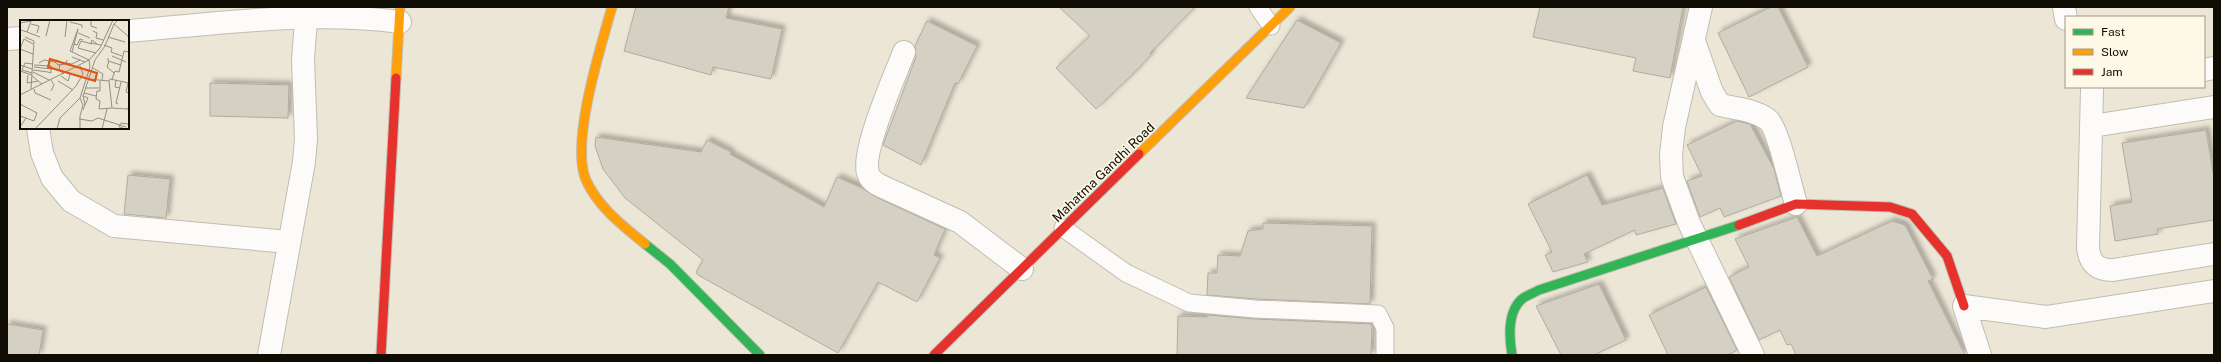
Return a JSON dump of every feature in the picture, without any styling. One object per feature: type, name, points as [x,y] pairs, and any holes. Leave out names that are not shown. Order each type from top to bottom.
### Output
[{"type":"street","points":[[612,7],[591,79],[582,150],[586,179],[606,209],[626,230],[670,264],[760,355]]},
{"type":"street","name":"Mahatma Gandhi Road","points":[[934,355],[1290,7]]},
{"type":"street","points":[[1702,7],[1674,126],[1671,162],[1672,177],[1697,240],[1754,355]]},
{"type":"street","points":[[268,355],[304,162],[306,140],[303,60],[311,14]]},
{"type":"street","points":[[129,31],[311,14],[376,19],[400,14],[381,355]]},
{"type":"street","points":[[7,39],[20,38]]},
{"type":"street","points":[[1694,41],[1712,92],[1720,105],[1746,108],[1769,120],[1775,131],[1796,204]]},
{"type":"street","points":[[904,52],[873,134],[868,162],[868,173],[873,181],[881,186],[960,222],[1022,269]]},
{"type":"street","points":[[2095,88],[2092,126],[2088,248],[2092,264],[2101,270],[2113,270],[2214,254]]},
{"type":"street","points":[[2092,126],[2214,107]]},
{"type":"street","points":[[38,129],[42,152],[52,178],[71,201],[114,226],[288,242]]},
{"type":"street","points":[[1512,355],[1509,336],[1512,317],[1522,300],[1539,290],[1697,240],[1796,204],[1890,208],[1912,214],[1946,256],[1980,355]]},
{"type":"street","points":[[1964,306],[2046,317],[2214,291]]},
{"type":"lane","points":[[1258,7],[1271,26]]},
{"type":"lane","points":[[1063,228],[1126,273],[1189,303],[1255,309],[1378,314],[1385,328],[1385,355]]},
{"type":"building","points":[[636,7],[729,7],[726,18],[782,29],[771,79],[713,67],[711,75],[624,51]]},
{"type":"building","points":[[1059,7],[1195,7],[1150,53],[1151,55],[1131,76],[1096,109],[1056,68],[1090,36]]},
{"type":"building","points":[[1540,7],[1683,7],[1670,78],[1633,71],[1636,58],[1533,37]]},
{"type":"building","points":[[1771,7],[1778,7],[1808,67],[1749,97],[1718,33]]},
{"type":"building","points":[[1297,20],[1341,43],[1304,108],[1246,98]]},
{"type":"building","points":[[927,21],[977,46],[958,84],[955,83],[921,165],[883,145],[916,57],[915,46]]},
{"type":"building","points":[[210,83],[289,85],[288,118],[210,116]]},
{"type":"building","points":[[1737,121],[1750,124],[1774,169],[1781,196],[1724,217],[1720,208],[1700,217],[1687,181],[1702,176],[1687,145]]},
{"type":"building","points":[[2206,130],[2214,178],[2214,220],[2157,229],[2158,234],[2115,241],[2110,206],[2132,202],[2122,143]]},
{"type":"building","points":[[596,137],[701,152],[707,140],[731,152],[730,154],[824,207],[837,177],[945,229],[934,255],[940,258],[917,302],[878,282],[838,353],[698,275],[696,272],[703,260],[625,198],[603,169],[595,146]]},
{"type":"building","points":[[128,175],[170,179],[166,218],[124,214]]},
{"type":"building","points":[[1587,175],[1602,205],[1663,188],[1676,224],[1636,235],[1635,230],[1584,254],[1588,262],[1553,272],[1545,255],[1552,252],[1528,204]]},
{"type":"building","points":[[1797,217],[1817,256],[1892,221],[1905,225],[1933,279],[1928,281],[1965,355],[1796,355],[1791,344],[1787,345],[1780,330],[1759,340],[1729,277],[1749,267],[1735,239]]},
{"type":"building","points":[[1263,223],[1372,226],[1370,304],[1256,299],[1207,295],[1208,273],[1217,273],[1218,255],[1240,256],[1248,231],[1263,229]]},
{"type":"building","points":[[1599,284],[1626,340],[1594,355],[1561,355],[1536,306]]},
{"type":"building","points":[[1706,287],[1737,350],[1728,355],[1668,355],[1649,315]]},
{"type":"building","points":[[1207,315],[1255,319],[1372,324],[1371,355],[1177,355],[1178,316],[1207,317]]},
{"type":"building","points":[[7,324],[43,330],[39,355],[7,355]]},
{"type":"traffic: fast","points":[[1512,355],[1510,340],[1511,318],[1517,304],[1526,296],[1539,290],[1739,225]]},
{"type":"traffic: fast","points":[[645,244],[670,264],[760,355]]},
{"type":"traffic: slow","points":[[396,78],[400,7]]},
{"type":"traffic: slow","points":[[612,7],[595,69],[584,119],[582,164],[586,180],[597,199],[612,215],[645,244]]},
{"type":"traffic: slow","points":[[1139,154],[1290,7]]},
{"type":"traffic: jam","points":[[381,355],[396,78]]},
{"type":"traffic: jam","points":[[934,355],[1139,154]]},
{"type":"traffic: jam","points":[[1739,225],[1796,204],[1890,207],[1912,214],[1947,256],[1964,306]]}]
